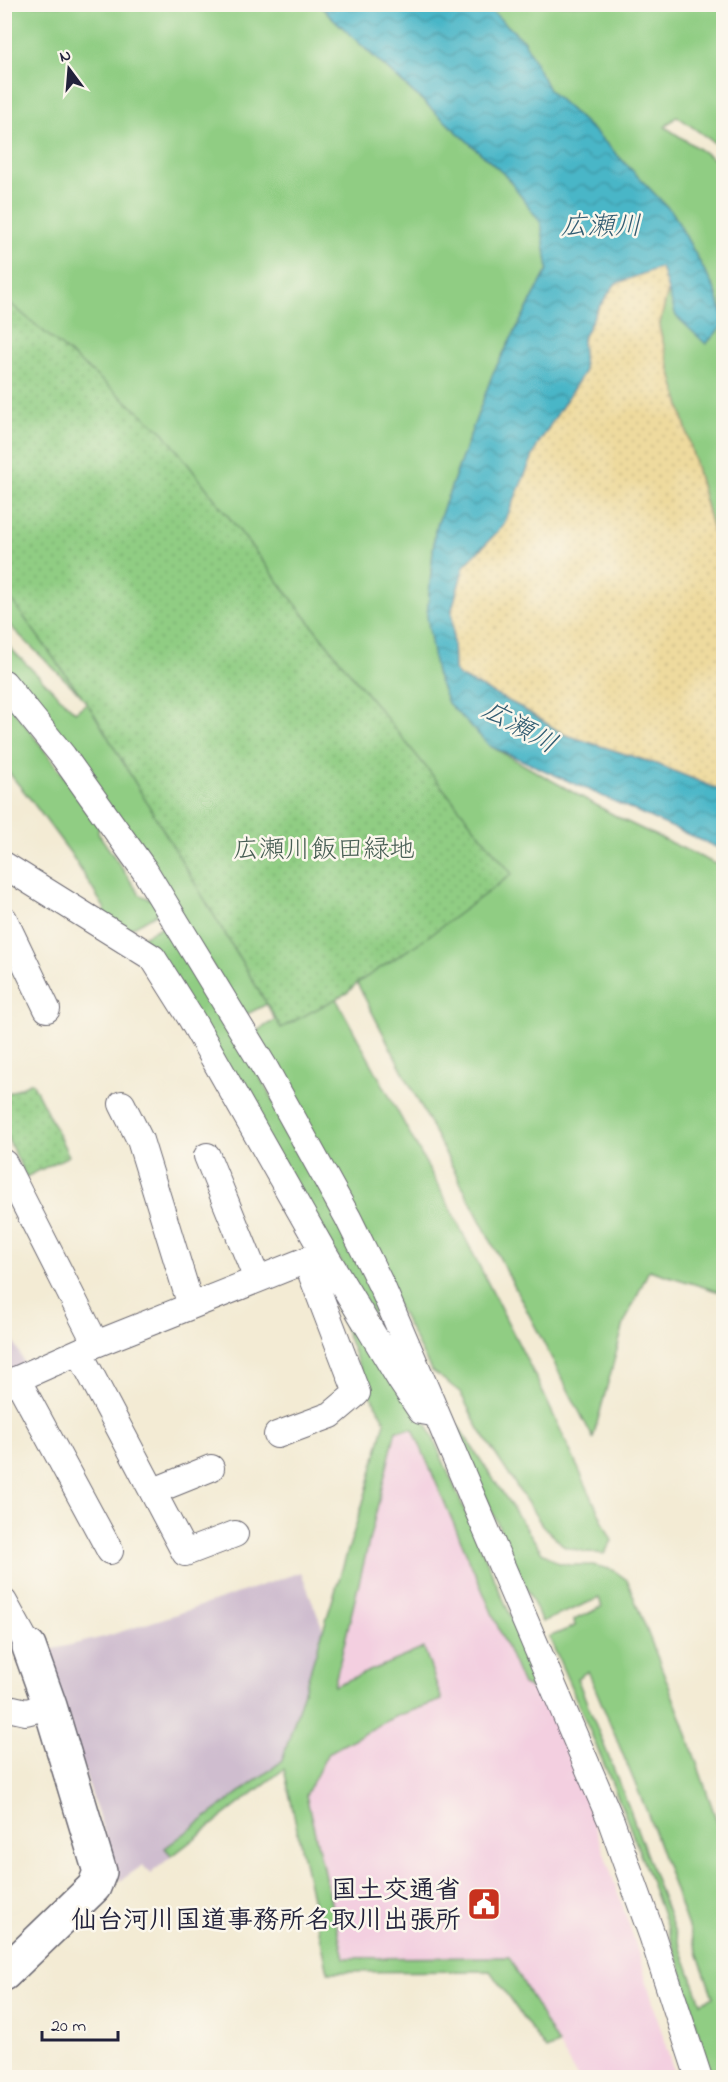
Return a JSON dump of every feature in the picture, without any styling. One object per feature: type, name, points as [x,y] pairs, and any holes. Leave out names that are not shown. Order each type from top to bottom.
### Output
[{"type":"street","points":[[4,683],[63,756],[145,872],[265,1068],[373,1269],[611,1821],[652,1935],[699,2078]]},
{"type":"street","points":[[4,865],[153,958],[192,1020],[315,1257],[421,1411],[435,1410]]},
{"type":"street","points":[[4,919],[47,1009]]},
{"type":"street","points":[[122,1104],[140,1140],[191,1306]]},
{"type":"street","points":[[207,1156],[257,1279]]},
{"type":"street","points":[[4,1163],[87,1348],[185,1552],[235,1534]]},
{"type":"street","points":[[110,1551],[11,1382],[87,1348],[315,1257]]},
{"type":"street","points":[[277,1435],[331,1415],[357,1393],[315,1257]]},
{"type":"street","points":[[154,1491],[211,1468]]},
{"type":"street","points":[[4,1602],[29,1647],[50,1706],[100,1872],[94,1887],[4,1974]]},
{"type":"street","points":[[4,1707],[26,1712],[50,1706]]},
{"type":"shaded area","points":[[4,1323],[25,1365],[5,1375]]},
{"type":"shaded area","points":[[412,1429],[523,1685],[545,1695],[579,1781],[635,1942],[675,2077],[577,2077],[509,1957],[344,1958],[306,1795],[328,1753],[394,1717],[442,1699],[423,1648],[333,1687],[396,1430]]},
{"type":"shaded area","points":[[301,1572],[324,1632],[282,1761],[166,1847],[172,1856],[150,1874],[143,1865],[120,1881],[45,1651],[104,1637]]},
{"type":"green space","points":[[5,5],[319,5],[506,176],[541,222],[548,269],[493,373],[435,531],[427,616],[490,746],[623,820],[724,868],[723,1293],[649,1270],[624,1324],[593,1438],[357,983],[4,356]]},
{"type":"green space","points":[[485,5],[723,5],[723,149],[677,116],[665,127],[717,161],[723,207],[723,316],[716,292],[673,213],[597,134],[549,90],[524,41]]},
{"type":"green space","points":[[668,290],[677,316],[707,343],[723,325],[723,569],[659,327]]},
{"type":"green space","name":"広瀬川飯田緑地","points":[[5,299],[164,433],[318,633],[512,874],[422,941],[357,983],[347,993],[281,1028],[93,712],[5,591]]},
{"type":"green space","points":[[5,495],[322,973],[447,1202],[539,1384],[612,1541],[604,1554],[565,1547],[542,1525],[479,1429],[460,1392],[431,1370],[255,1032],[275,1020],[267,1004],[245,1015],[50,722],[5,669],[4,642],[75,712],[88,702],[5,621]]},
{"type":"green space","points":[[4,697],[99,822],[98,833],[140,895],[153,900],[160,912],[130,929],[102,917],[105,909],[71,854],[5,768]]},
{"type":"green space","points":[[166,924],[238,1037],[375,1287],[422,1393],[141,938]]},
{"type":"green space","points":[[32,1082],[69,1156],[26,1177],[5,1133],[5,1095]]},
{"type":"green space","points":[[323,1272],[413,1410],[428,1426],[545,1695],[523,1685],[413,1429],[396,1430],[334,1686],[424,1648],[442,1700],[394,1717],[328,1753],[306,1795],[344,1958],[509,1957],[558,2045],[546,2050],[490,1971],[328,1972],[284,1769],[172,1856],[165,1848],[282,1761],[365,1496],[385,1422],[369,1392]]},
{"type":"green space","points":[[458,1426],[542,1552],[556,1562],[569,1565],[593,1565],[613,1570],[627,1580],[681,1717],[723,1839],[723,2077],[710,2077],[683,1976],[654,1890],[603,1762],[549,1637],[575,1626],[574,1620],[602,1607],[599,1598],[542,1622],[454,1427]],"holes":[[[588,1671],[647,1812],[713,1997],[701,2003],[630,1810],[577,1678]]]},
{"type":"sand","points":[[661,267],[668,290],[659,327],[723,569],[723,791],[656,764],[563,734],[520,707],[459,676],[454,670],[452,609],[464,566],[503,526],[538,444],[584,372],[582,340],[597,310],[615,284]]},
{"type":"water","name":"広瀬川","points":[[319,5],[485,5],[524,41],[549,90],[597,134],[673,213],[716,292],[723,316],[723,325],[706,344],[676,316],[661,267],[615,284],[597,310],[582,340],[584,372],[538,444],[503,526],[464,566],[452,609],[454,670],[459,676],[520,707],[563,734],[656,764],[723,791],[723,850],[490,746],[448,703],[436,673],[427,616],[435,531],[493,373],[548,269],[541,223],[506,176]]},
{"type":"place","name":"国土交通省 仙台河川国道事務所名取川出張所","points":[[484,1904]]}]
